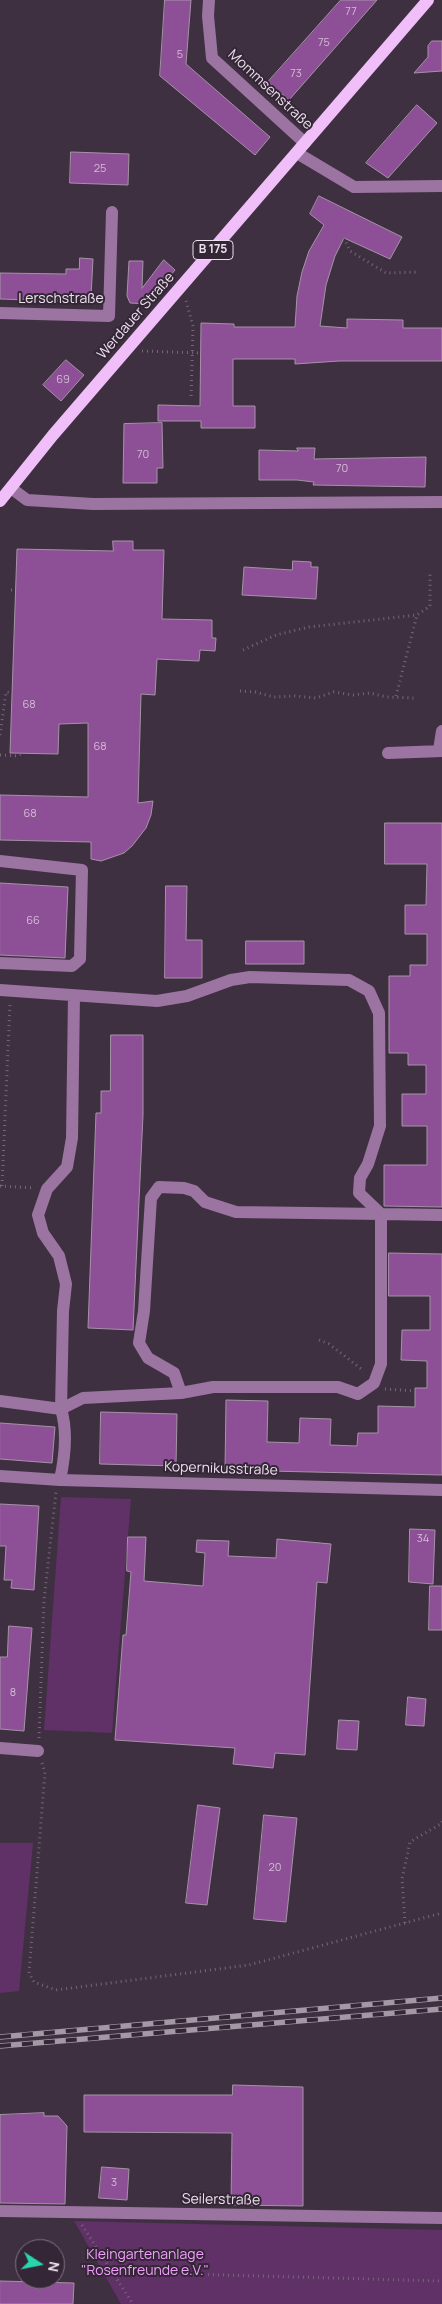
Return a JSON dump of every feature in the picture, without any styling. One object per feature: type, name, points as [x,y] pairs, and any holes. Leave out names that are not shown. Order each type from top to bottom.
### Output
[{"type":"main road","name":"Werdauer Straße","points":[[0,501],[53,435],[428,0]]},
{"type":"street","name":"Mommsenstraße","points":[[209,0],[208,16],[212,58],[301,148]]},
{"type":"street","points":[[301,148],[354,187],[442,186]]},
{"type":"street","name":"Lerschstraße","points":[[0,313],[109,316],[112,212]]},
{"type":"street","points":[[11,488],[27,500],[93,504],[442,502]]},
{"type":"street","points":[[388,753],[440,751],[442,731]]},
{"type":"street","points":[[0,861],[82,870],[80,959],[72,966],[0,964]]},
{"type":"street","points":[[0,1401],[61,1408],[83,1398],[180,1393],[213,1387],[338,1387],[358,1394],[374,1383],[381,1364],[381,1214],[359,1193],[360,1178],[368,1164],[380,1126],[379,1013],[369,990],[349,980],[250,977],[231,980],[187,996],[157,1001],[5,990]]},
{"type":"street","points":[[60,1480],[64,1462],[65,1423],[61,1408],[63,1311],[66,1284],[59,1256],[43,1233],[38,1215],[47,1190],[67,1167],[72,1138],[74,996]]},
{"type":"street","points":[[180,1393],[174,1373],[148,1358],[139,1343],[144,1311],[151,1198],[159,1187],[184,1188],[194,1192],[205,1202],[236,1212],[442,1215]]},
{"type":"street","name":"Kopernikusstraße","points":[[0,1476],[60,1480],[442,1490]]},
{"type":"street","points":[[0,1748],[38,1751]]},
{"type":"street","name":"Seilerstraße","points":[[0,2211],[442,2218]]},
{"type":"path","points":[[344,238],[350,252],[386,272],[419,272]]},
{"type":"path","points":[[182,286],[193,326],[191,399]]},
{"type":"path","points":[[128,349],[149,352],[201,353]]},
{"type":"path","points":[[243,650],[276,635],[309,627],[417,615],[430,606],[430,573]]},
{"type":"path","points":[[11,590],[16,590]]},
{"type":"path","points":[[396,696],[417,615]]},
{"type":"path","points":[[240,691],[255,692],[274,697],[316,698],[334,692],[353,695],[368,692],[387,698],[396,696],[415,698]]},
{"type":"path","points":[[0,735],[6,692]]},
{"type":"path","points":[[0,693],[12,693]]},
{"type":"path","points":[[0,755],[18,756],[22,753]]},
{"type":"path","points":[[5,990],[8,1089],[1,1186],[47,1190]]},
{"type":"path","points":[[60,1480],[55,1496],[44,1600],[38,1751],[45,1772],[29,1973],[34,1982],[56,1990],[249,1965],[442,1913]]},
{"type":"path","points":[[405,1923],[402,1879],[410,1842],[442,1823],[442,1818]]},
{"type":"path","points":[[73,2212],[133,2304]]},
{"type":"path","points":[[113,2272],[442,2281]]},
{"type":"green space","points":[[61,1497],[131,1499],[112,1733],[44,1730]]},
{"type":"green space","points":[[0,1843],[33,1843],[19,1991],[0,1993]]},
{"type":"green space","name":"Kleingartenanlage \"Rosenfreunde e.V.\"","points":[[74,2221],[442,2230],[442,2304],[121,2304]]},
{"type":"building","points":[[165,0],[191,0],[186,64],[270,137],[255,155],[160,76]]},
{"type":"building","points":[[341,0],[377,0],[289,100],[268,82]]},
{"type":"building","points":[[432,41],[442,41],[442,71],[414,73],[428,57],[428,46]]},
{"type":"building","points":[[417,105],[437,123],[388,178],[366,163]]},
{"type":"building","points":[[71,152],[129,154],[128,185],[70,183]]},
{"type":"building","points":[[319,196],[402,237],[390,259],[344,238],[335,256],[326,285],[320,326],[347,328],[347,319],[403,320],[403,328],[442,328],[442,361],[339,361],[295,364],[295,359],[233,359],[233,406],[255,406],[255,428],[201,428],[201,421],[158,421],[158,405],[200,406],[201,323],[234,324],[234,327],[295,327],[297,296],[302,272],[309,251],[324,225],[310,214]]},
{"type":"building","points":[[80,258],[93,259],[91,297],[87,302],[0,299],[0,273],[66,274],[66,269],[79,269]]},
{"type":"building","points":[[164,260],[175,270],[147,304],[130,303],[127,296],[129,261],[143,261],[142,288]]},
{"type":"building","points":[[66,360],[84,375],[61,401],[43,385]]},
{"type":"building","points":[[162,423],[163,468],[157,468],[157,483],[123,483],[124,424]]},
{"type":"building","points":[[297,448],[315,448],[314,459],[426,457],[425,487],[313,485],[314,482],[297,480],[259,480],[259,450],[298,451]]},
{"type":"building","points":[[113,541],[133,541],[133,550],[164,550],[162,619],[212,620],[212,638],[216,638],[215,651],[200,650],[199,661],[157,659],[155,695],[141,694],[138,803],[153,801],[151,815],[146,828],[132,846],[124,853],[101,861],[91,859],[91,842],[0,840],[0,795],[88,797],[88,723],[59,724],[58,754],[10,753],[17,549],[113,551]]},
{"type":"building","points":[[293,561],[311,562],[311,567],[318,567],[316,599],[242,595],[244,567],[292,570]]},
{"type":"building","points":[[385,823],[442,823],[442,1207],[384,1206],[384,1165],[427,1165],[427,1126],[402,1126],[402,1094],[426,1094],[426,1065],[408,1065],[408,1053],[389,1053],[389,976],[410,976],[410,965],[427,965],[427,934],[405,934],[405,905],[426,905],[427,864],[385,864]]},
{"type":"building","points":[[0,883],[68,887],[65,958],[0,955]]},
{"type":"building","points":[[166,886],[187,886],[186,940],[202,940],[202,978],[165,978]]},
{"type":"building","points":[[246,941],[304,941],[304,964],[246,964]]},
{"type":"building","points":[[111,1035],[143,1035],[143,1115],[133,1330],[88,1328],[96,1113],[101,1113],[101,1091],[110,1091]]},
{"type":"building","points":[[389,1253],[442,1254],[442,1475],[225,1470],[226,1400],[268,1401],[267,1442],[299,1443],[300,1418],[331,1419],[330,1445],[357,1446],[358,1433],[378,1433],[378,1406],[415,1407],[415,1388],[427,1388],[427,1361],[401,1360],[402,1330],[430,1330],[430,1296],[389,1296]]},
{"type":"building","points":[[101,1412],[177,1414],[176,1466],[100,1464]]},
{"type":"building","points":[[0,1423],[55,1427],[52,1463],[0,1459]]},
{"type":"building","points":[[0,1504],[39,1506],[34,1590],[11,1588],[12,1580],[4,1580],[6,1546],[0,1546]]},
{"type":"building","points":[[410,1529],[435,1530],[433,1584],[409,1582]]},
{"type":"building","points":[[128,1537],[146,1537],[144,1581],[203,1586],[205,1553],[196,1552],[197,1540],[229,1541],[228,1556],[276,1558],[277,1539],[331,1544],[327,1583],[317,1582],[305,1755],[275,1753],[273,1768],[233,1764],[235,1748],[115,1740],[123,1635],[126,1635],[131,1572],[127,1571]]},
{"type":"building","points":[[430,1586],[442,1586],[442,1630],[429,1630]]},
{"type":"building","points":[[9,1626],[32,1628],[24,1731],[0,1729],[0,1657],[7,1657]]},
{"type":"building","points":[[408,1697],[426,1699],[424,1726],[406,1725]]},
{"type":"building","points":[[339,1720],[359,1721],[357,1750],[337,1749]]},
{"type":"building","points":[[198,1805],[220,1808],[207,1905],[186,1903]]},
{"type":"building","points":[[264,1815],[297,1818],[286,1922],[254,1919]]},
{"type":"building","points":[[233,2085],[303,2087],[303,2206],[231,2205],[232,2133],[84,2132],[84,2095],[232,2095]]},
{"type":"building","points":[[44,2113],[44,2116],[58,2116],[67,2126],[65,2204],[0,2203],[0,2115]]},
{"type":"building","points":[[102,2167],[129,2169],[127,2200],[99,2198]]},
{"type":"building","points":[[0,2281],[15,2281],[15,2289],[65,2289],[65,2283],[74,2283],[73,2304],[0,2304]]},
{"type":"railway","points":[[0,2037],[442,1998]]},
{"type":"railway","points":[[0,2046],[442,2009]]}]
